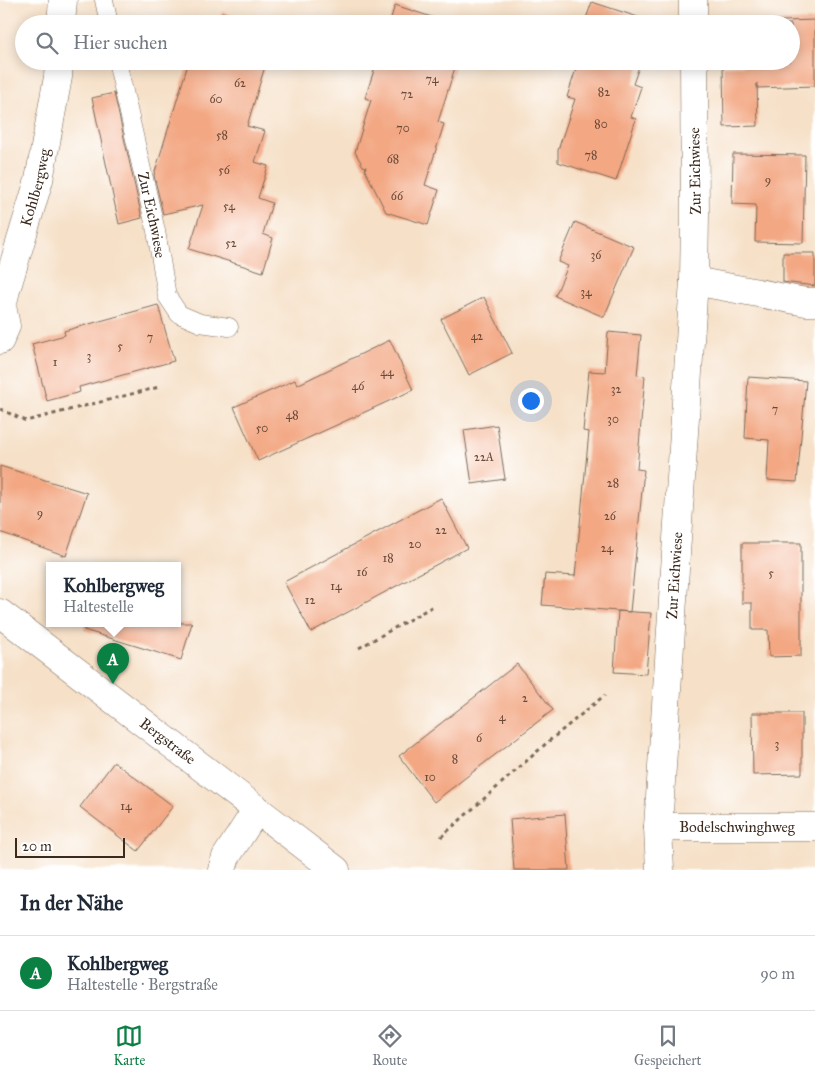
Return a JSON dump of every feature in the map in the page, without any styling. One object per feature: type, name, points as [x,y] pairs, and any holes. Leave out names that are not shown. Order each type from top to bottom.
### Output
[{"type":"street","points":[[62,15],[63,0]]},
{"type":"street","points":[[693,0],[693,15]]},
{"type":"street","name":"Kohlbergweg","points":[[0,340],[6,326],[2,306],[39,180],[58,70]]},
{"type":"street","name":"Zur Eichwiese","points":[[660,870],[658,827],[694,281],[694,70]]},
{"type":"street","points":[[694,281],[806,302],[815,302]]},
{"type":"street","name":"Bergstraße","points":[[0,613],[336,870]]},
{"type":"street","points":[[222,870],[226,857],[256,809]]},
{"type":"street","name":"Bodelschwinghweg","points":[[658,827],[815,827]]},
{"type":"lane","points":[[104,0],[107,15]]},
{"type":"lane","name":"Zur Eichwiese","points":[[120,70],[156,231],[167,296],[179,314],[200,322],[229,327]]},
{"type":"path","points":[[0,409],[26,421],[160,387]]},
{"type":"path","points":[[359,648],[435,605]]},
{"type":"path","points":[[441,837],[549,741],[605,695]]},
{"type":"building","points":[[592,2],[632,15],[587,15]]},
{"type":"building","points":[[395,5],[426,15],[392,15]]},
{"type":"building","points":[[800,20],[815,20],[815,86],[757,88],[758,126],[724,127],[723,70],[800,70]]},
{"type":"building","points":[[186,70],[264,70],[247,126],[265,131],[255,162],[268,166],[258,198],[272,203],[263,234],[273,238],[263,272],[189,249],[203,205],[163,214],[154,175]]},
{"type":"building","points":[[374,70],[454,70],[438,122],[444,124],[425,185],[439,190],[428,225],[386,212],[365,170],[366,167],[363,166],[355,152],[371,100],[365,98]]},
{"type":"building","points":[[576,70],[638,70],[633,84],[641,87],[631,117],[636,119],[616,181],[558,162],[558,150],[575,99],[567,97]]},
{"type":"building","points":[[114,93],[142,218],[119,224],[92,98]]},
{"type":"building","points":[[733,154],[805,155],[803,243],[755,242],[756,205],[732,204]]},
{"type":"building","points":[[575,222],[634,247],[604,317],[555,296],[568,266],[558,262]]},
{"type":"building","points":[[783,253],[815,253],[815,286],[783,282]]},
{"type":"building","points":[[484,297],[512,353],[469,375],[441,319]]},
{"type":"building","points":[[158,305],[174,361],[79,387],[80,392],[47,401],[32,344],[65,335],[64,331]]},
{"type":"building","points":[[608,332],[641,335],[637,375],[645,376],[637,469],[644,470],[630,612],[542,605],[545,574],[575,576],[589,432],[583,431],[589,371],[605,372]]},
{"type":"building","points":[[390,340],[413,390],[258,461],[234,407],[295,380],[297,385]]},
{"type":"building","points":[[748,377],[806,381],[797,482],[767,480],[769,440],[745,438]]},
{"type":"building","points":[[497,425],[505,479],[472,484],[464,430]]},
{"type":"building","points":[[0,466],[87,493],[66,556],[0,532]]},
{"type":"building","points":[[441,498],[467,548],[311,632],[284,582]]},
{"type":"building","points":[[742,543],[801,543],[801,656],[769,657],[768,630],[752,630],[752,603],[742,603]]},
{"type":"building","points":[[618,611],[651,613],[646,674],[614,672]]},
{"type":"building","points":[[181,623],[192,623],[181,660],[84,630],[84,627],[181,627]]},
{"type":"building","points":[[517,664],[553,710],[434,802],[399,756]]},
{"type":"building","points":[[752,713],[802,713],[802,774],[753,775]]},
{"type":"building","points":[[114,762],[173,806],[138,851],[80,807]]},
{"type":"building","points":[[565,814],[569,870],[514,870],[510,819]]},
{"type":"place","name":"Kohlbergweg","points":[[113,684]]}]
